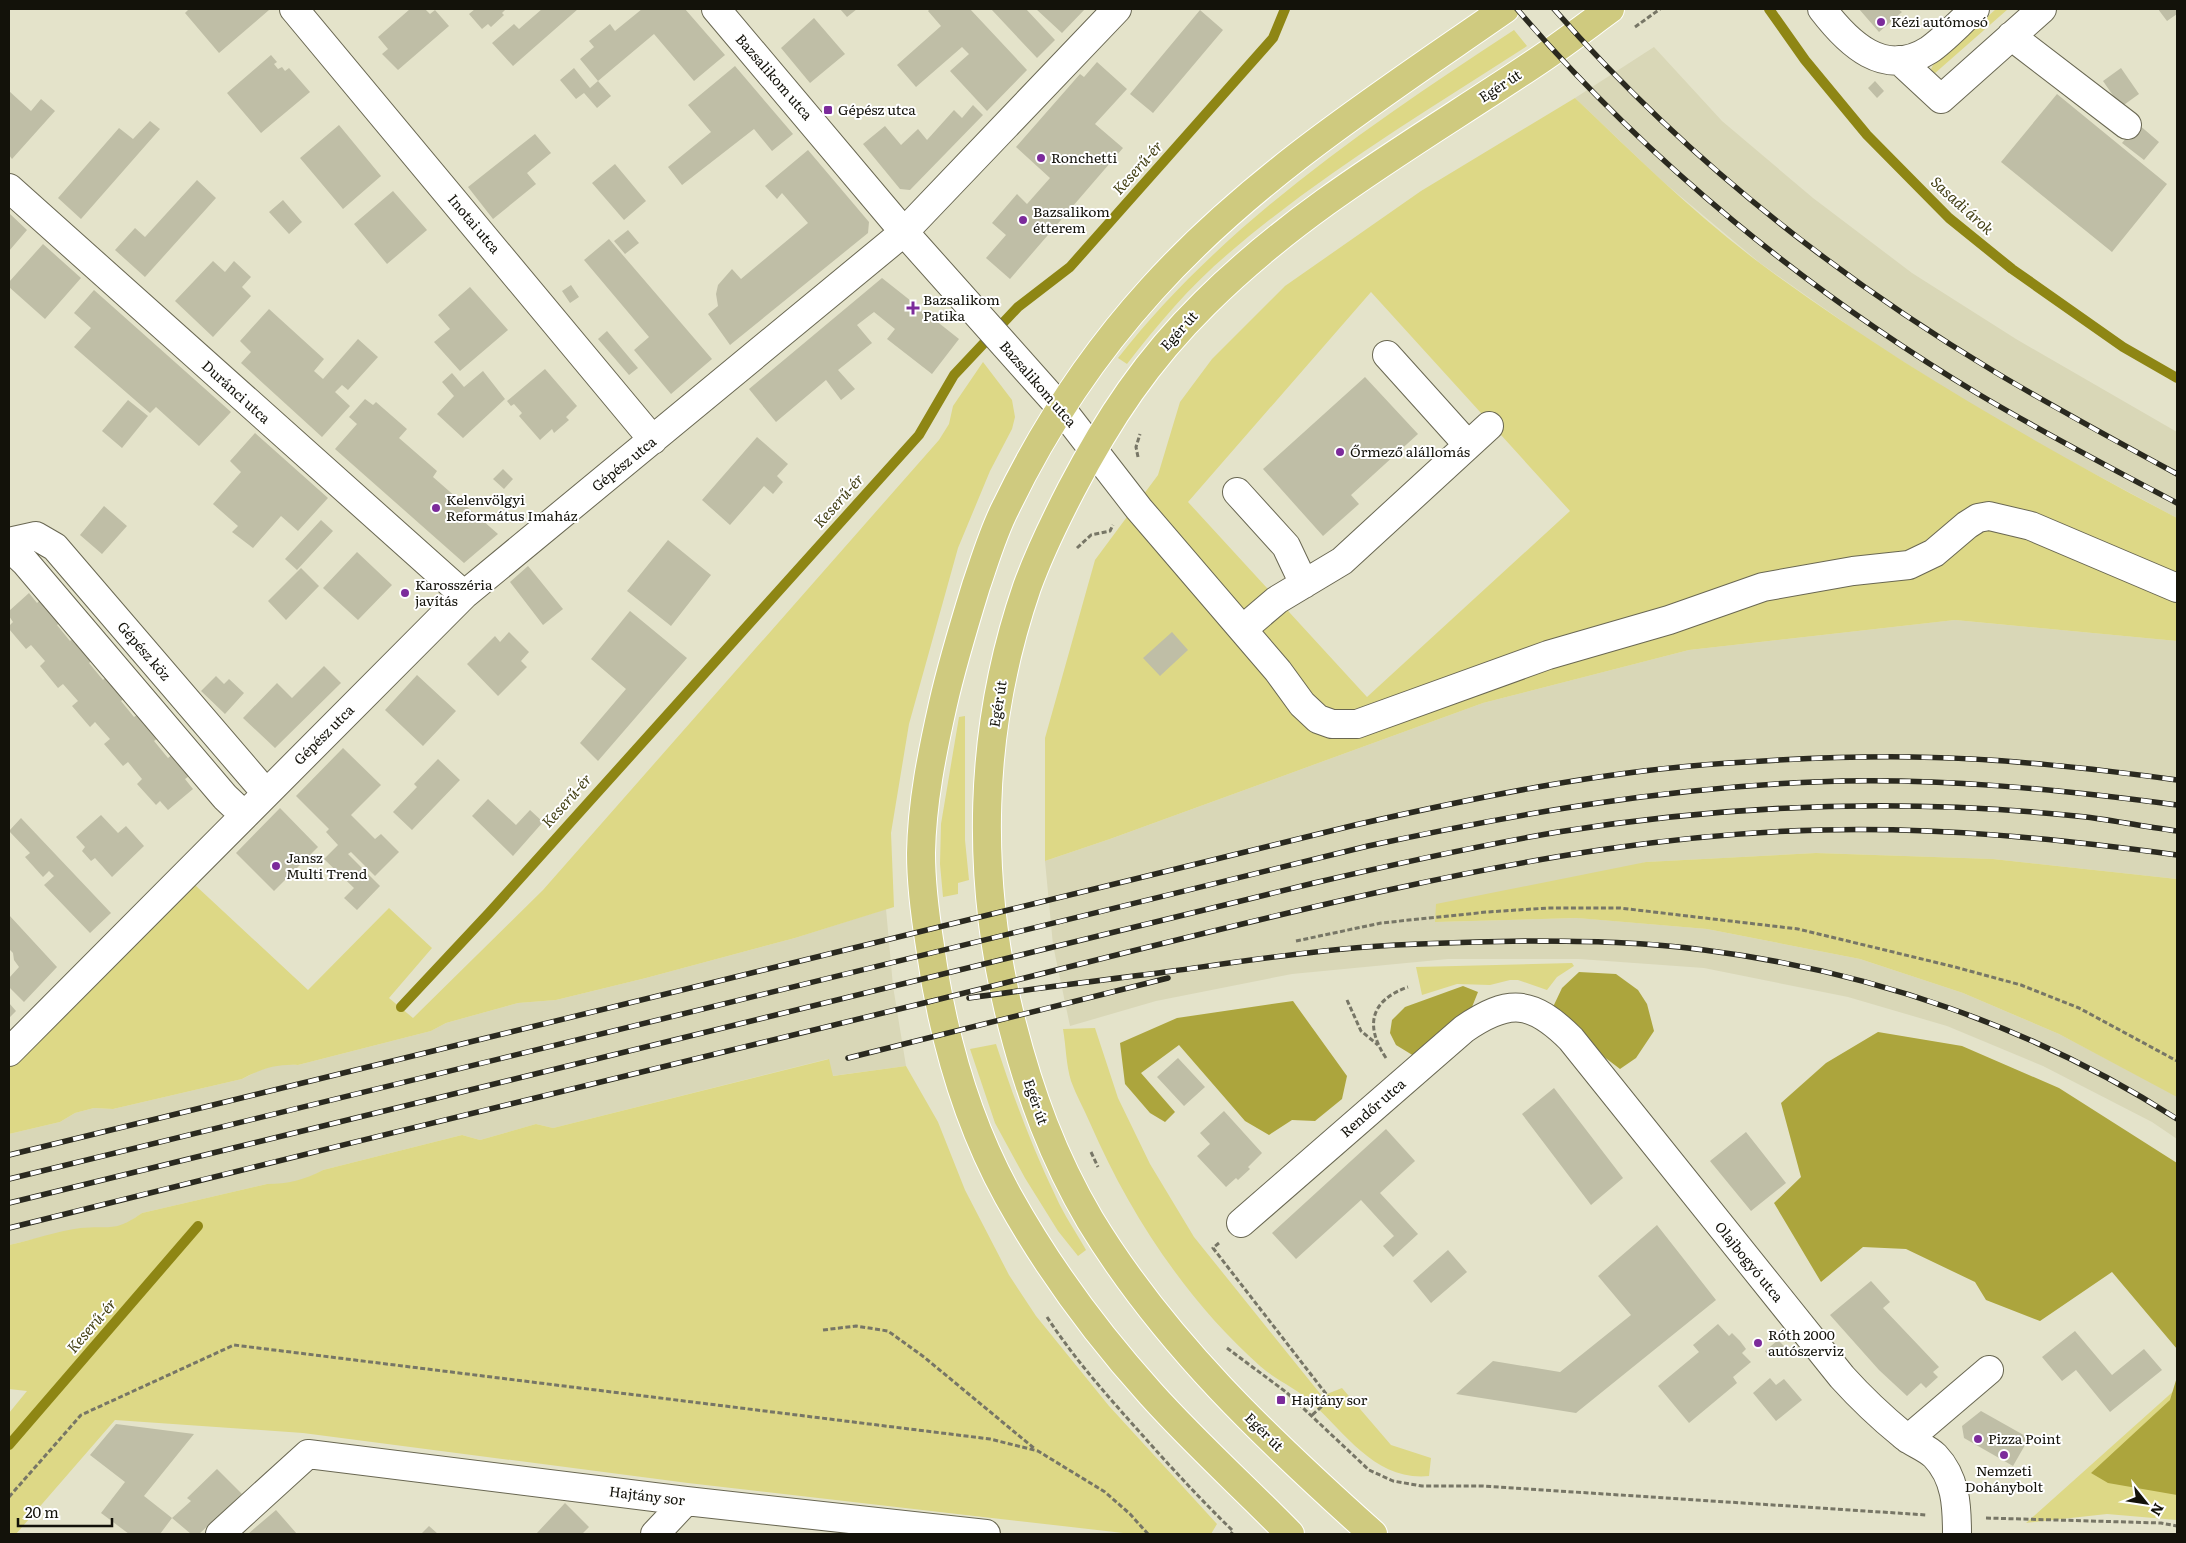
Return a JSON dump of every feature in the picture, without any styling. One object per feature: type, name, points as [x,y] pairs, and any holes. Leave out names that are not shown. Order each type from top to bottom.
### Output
[{"type":"main road","points":[[1311,1534],[1285,1529],[1151,1394],[1099,1333],[1060,1282],[1007,1194],[971,1118],[941,1016],[923,899],[921,852],[925,799],[934,745],[949,680],[984,562],[1004,509],[1060,407],[1106,341],[1154,286],[1211,228],[1281,170],[1345,122],[1505,9]]},
{"type":"main road","name":"Egér út","points":[[1373,1534],[1320,1487],[1202,1369],[1127,1277],[1089,1218],[1058,1159],[1035,1106],[1014,1034],[997,953],[987,872],[986,818],[991,749],[1002,675],[1029,583],[1055,522],[1093,448],[1132,385],[1204,303],[1270,243],[1375,166],[1535,64],[1610,9]]},
{"type":"street","name":"Inotai utca","points":[[294,9],[654,440]]},
{"type":"street","name":"Bazsalikom utca","points":[[716,9],[904,232],[1060,407],[1127,494],[1278,671],[1302,704],[1318,719],[1332,724],[1357,724],[1548,655],[1670,620],[1763,587],[1853,571],[1909,565],[1934,553],[1978,518],[1989,516],[2031,526],[2177,588]]},
{"type":"street","name":"Gépész utca","points":[[9,1052],[464,595],[904,232],[1117,9]]},
{"type":"street","points":[[1822,9],[1834,24],[1856,45],[1874,56],[1899,60],[1917,55],[1929,49],[1975,9]]},
{"type":"street","points":[[1899,60],[1941,99],[2042,9]]},
{"type":"street","points":[[2012,36],[2127,125]]},
{"type":"street","name":"Duránci utca","points":[[9,188],[464,595]]},
{"type":"street","points":[[1387,355],[1468,445]]},
{"type":"street","points":[[1243,630],[1277,600],[1342,562],[1489,426]]},
{"type":"street","points":[[1237,492],[1286,546],[1304,584]]},
{"type":"street","name":"Gépész köz","points":[[9,542],[36,536],[55,547],[266,793]]},
{"type":"street","points":[[9,547],[25,562],[225,797],[244,815]]},
{"type":"street","name":"Rendőr utca","points":[[1241,1223],[1464,1029],[1481,1017],[1495,1011],[1513,1007]]},
{"type":"street","name":"Olajbogyó utca","points":[[1513,1007],[1521,1007],[1538,1013],[1560,1028],[1571,1039],[1842,1377],[1873,1410],[1908,1439],[1934,1455],[1954,1487],[1957,1526]]},
{"type":"street","points":[[1908,1439],[1988,1370]]},
{"type":"street","name":"Hajtány sor","points":[[220,1534],[308,1454],[686,1501],[986,1534]]},
{"type":"street","points":[[654,1534],[686,1501]]},
{"type":"path","points":[[1628,32],[1660,9]]},
{"type":"path","points":[[1076,549],[1091,535],[1110,531],[1140,462],[1136,447],[1141,432]]},
{"type":"path","points":[[1296,941],[1381,923],[1486,912],[1548,908],[1629,909],[1798,929],[2022,985],[2079,1008],[2177,1061]]},
{"type":"path","points":[[1378,1045],[1374,1031],[1375,1012],[1385,998],[1408,987]]},
{"type":"path","points":[[1347,1000],[1361,1031],[1378,1045],[1405,1080]]},
{"type":"path","points":[[1088,1146],[1101,1172]]},
{"type":"path","points":[[1241,1223],[1213,1248],[1330,1400],[1311,1416]]},
{"type":"path","points":[[823,1330],[856,1326],[888,1331],[924,1357],[1038,1451],[1105,1492],[1130,1514],[1148,1534]]},
{"type":"path","points":[[1221,1343],[1286,1392],[1369,1470],[1393,1481],[1422,1486],[1482,1486],[1957,1526],[2151,1523],[2177,1526]]},
{"type":"path","points":[[9,1497],[81,1415],[234,1345],[990,1438],[1038,1451]]},
{"type":"shaded area","points":[[1996,9],[2008,9],[1934,74],[1931,69],[1933,65]]},
{"type":"shaded area","points":[[1514,30],[1527,46],[1375,144],[1300,196],[1201,278],[1162,320],[1127,364],[1118,358],[1160,309],[1205,263],[1302,178],[1407,102]]},
{"type":"shaded area","points":[[1654,47],[1722,121],[1813,198],[1912,273],[2016,339],[2177,432],[2177,518],[2061,456],[1972,405],[1869,340],[1760,263],[1661,180],[1575,98]]},
{"type":"shaded area","points":[[1575,98],[1665,184],[1712,225],[1811,300],[1964,399],[2070,460],[2177,518],[2177,641],[1955,620],[1689,650],[1483,703],[1045,861],[1045,738],[1095,560],[1158,475],[1180,402],[1212,359],[1285,286],[1421,191]],"holes":[[[1371,292],[1570,511],[1367,697],[1188,502]]]},
{"type":"shaded area","points":[[983,362],[1012,400],[1015,417],[1012,429],[990,471],[958,548],[909,724],[891,833],[894,907],[795,938],[646,978],[556,1000],[518,1003],[446,1023],[431,1031],[298,1065],[283,1065],[269,1068],[242,1079],[113,1109],[94,1108],[75,1113],[60,1122],[9,1134],[9,1064],[195,885],[308,990],[389,908],[432,948],[389,998],[413,1018],[543,890],[939,440],[949,424],[953,406]]},
{"type":"shaded area","points":[[1955,620],[2177,641],[2177,879],[1993,859],[1816,853],[1646,862],[1436,922],[1578,918],[1707,929],[1860,959],[1963,993],[2059,1034],[2173,1094],[2177,1097],[2177,1139],[2152,1122],[2043,1066],[1947,1026],[1848,997],[1704,968],[1579,959],[1448,959],[1292,974],[1156,1001],[1070,1026],[1053,945],[1045,861],[1483,703],[1689,650]]},
{"type":"shaded area","points":[[965,716],[965,840],[969,880],[958,883],[958,894],[943,897],[940,864],[941,824],[959,717]]},
{"type":"shaded area","points":[[1816,853],[1993,859],[2177,879],[2177,1097],[2059,1034],[1963,993],[1860,959],[1707,929],[1577,918],[1435,922],[1436,904],[1646,862]]},
{"type":"shaded area","points":[[886,909],[893,986],[906,1066],[832,1076],[828,1059],[553,1128],[536,1124],[480,1140],[462,1135],[323,1170],[306,1179],[285,1184],[267,1184],[142,1213],[125,1225],[106,1229],[81,1228],[9,1245],[9,1134],[60,1122],[75,1113],[94,1108],[113,1109],[242,1079],[260,1070],[279,1064],[298,1065],[431,1031],[446,1023],[518,1003],[556,1000],[646,978],[795,938]]},
{"type":"shaded area","points":[[1572,963],[1574,966],[1557,977],[1547,990],[1518,980],[1510,980],[1490,985],[1457,984],[1422,995],[1416,967]]},
{"type":"shaded area","points":[[1579,972],[1616,974],[1638,990],[1647,1004],[1654,1031],[1636,1058],[1620,1069],[1603,1056],[1553,1007],[1562,988]]},
{"type":"shaded area","points":[[1463,986],[1478,992],[1470,1012],[1414,1056],[1396,1045],[1390,1033],[1392,1020],[1405,1007]]},
{"type":"shaded area","points":[[1293,1001],[1347,1076],[1342,1099],[1315,1121],[1292,1120],[1269,1135],[1245,1121],[1179,1045],[1141,1073],[1175,1112],[1165,1122],[1150,1113],[1125,1084],[1120,1043],[1177,1018]]},
{"type":"shaded area","points":[[1095,1028],[1118,1098],[1150,1164],[1194,1237],[1322,1396],[1342,1388],[1391,1445],[1431,1458],[1429,1476],[1410,1476],[1378,1464],[1350,1441],[1306,1398],[1260,1366],[1233,1340],[1184,1284],[1141,1222],[1123,1190],[1105,1157],[1071,1081],[1063,1029]]},
{"type":"shaded area","points":[[1878,1032],[1962,1046],[2059,1088],[2177,1163],[2177,1349],[2112,1272],[2040,1321],[1986,1300],[1975,1282],[1906,1249],[1863,1247],[1821,1282],[1774,1203],[1801,1177],[1781,1103],[1826,1063]]},
{"type":"shaded area","points":[[996,1044],[1016,1102],[1039,1159],[1059,1204],[1086,1250],[1078,1256],[1058,1231],[1025,1178],[995,1123],[970,1049]]},
{"type":"shaded area","points":[[829,1059],[833,1076],[906,1066],[938,1122],[965,1190],[1009,1275],[1036,1316],[1109,1406],[1217,1524],[1211,1534],[1132,1534],[688,1483],[303,1433],[115,1420],[16,1534],[9,1534],[9,1413],[27,1391],[9,1389],[9,1245],[71,1229],[118,1226],[142,1213],[267,1184],[296,1181],[323,1170],[462,1135],[480,1140],[536,1124],[553,1128]]},
{"type":"shaded area","points":[[2177,1377],[2177,1495],[2108,1483],[2091,1473],[2170,1400]]},
{"type":"shaded area","points":[[2177,1388],[2177,1520],[2107,1514],[2026,1523]]},
{"type":"building","points":[[189,9],[269,10],[219,53],[185,13]]},
{"type":"building","points":[[410,9],[425,9],[430,14],[435,10],[449,26],[398,70],[382,54],[388,49],[378,37]]},
{"type":"building","points":[[475,9],[506,9],[502,13],[504,15],[491,27],[488,24],[482,29],[469,14]]},
{"type":"building","points":[[542,9],[578,9],[513,66],[492,43],[514,24],[519,29]]},
{"type":"building","points":[[642,9],[685,9],[725,55],[694,81],[654,34],[598,81],[580,59],[594,47],[589,41],[610,24],[615,31]]},
{"type":"building","points":[[840,9],[857,9],[847,17]]},
{"type":"building","points":[[930,9],[970,9],[1027,70],[987,111],[950,71],[969,54],[962,47],[916,87],[897,65],[941,26],[928,11]]},
{"type":"building","points":[[991,9],[1026,9],[1055,40],[1037,58]]},
{"type":"building","points":[[1036,9],[1085,9],[1062,33]]},
{"type":"building","name":"Kézi autómosó","points":[[1859,9],[1898,9],[1902,12],[1879,32]]},
{"type":"building","points":[[2158,9],[2177,9],[2177,14],[2167,21]]},
{"type":"building","points":[[1200,10],[1223,30],[1153,113],[1130,94]]},
{"type":"building","points":[[814,18],[845,54],[810,83],[781,48]]},
{"type":"building","points":[[271,55],[277,62],[274,64],[278,69],[282,67],[285,71],[289,68],[310,92],[261,133],[227,93]]},
{"type":"building","points":[[1097,62],[1127,89],[1095,124],[1123,148],[1010,279],[986,258],[1006,235],[992,223],[1017,194],[1027,204],[1050,178],[1016,147],[1080,74],[1084,77]]},
{"type":"building","points":[[735,66],[793,134],[772,151],[754,129],[682,185],[668,167],[711,132],[688,105]]},
{"type":"building","points":[[574,68],[590,88],[598,81],[611,96],[597,108],[584,93],[576,99],[560,80]]},
{"type":"building","points":[[2121,68],[2139,94],[2121,107],[2103,81]]},
{"type":"building","points":[[1875,81],[1884,91],[1877,98],[1868,88]]},
{"type":"building","points":[[9,91],[31,111],[41,99],[55,111],[12,159],[9,155]]},
{"type":"building","points":[[2057,94],[2167,184],[2112,252],[2001,162]]},
{"type":"building","points":[[973,105],[983,115],[910,190],[900,189],[863,144],[885,126],[901,145],[918,129],[927,140],[954,110],[962,118]]},
{"type":"building","points":[[150,121],[160,129],[81,219],[58,198],[119,128],[133,139]]},
{"type":"building","points":[[2138,124],[2159,142],[2144,160],[2122,143]]},
{"type":"building","points":[[339,125],[381,176],[343,209],[300,158]]},
{"type":"building","points":[[535,134],[551,153],[527,173],[536,184],[493,219],[468,187]]},
{"type":"building","points":[[808,150],[869,222],[868,233],[730,345],[708,314],[718,306],[716,294],[718,285],[732,269],[741,279],[808,223],[782,193],[777,199],[765,186]]},
{"type":"building","points":[[615,164],[646,201],[624,220],[592,183]]},
{"type":"building","points":[[197,180],[216,198],[145,277],[115,250],[135,228],[145,237]]},
{"type":"building","points":[[393,191],[427,230],[387,264],[354,224]]},
{"type":"building","points":[[283,200],[302,222],[289,234],[269,212]]},
{"type":"building","points":[[9,213],[27,230],[9,251]]},
{"type":"building","points":[[628,230],[639,243],[625,254],[614,241]]},
{"type":"building","points":[[609,239],[712,359],[671,394],[634,350],[649,337],[584,260]]},
{"type":"building","points":[[43,244],[81,278],[45,319],[9,287],[9,282]]},
{"type":"building","points":[[213,261],[225,272],[234,261],[251,277],[242,287],[251,296],[213,337],[175,301]]},
{"type":"building","points":[[882,278],[959,339],[932,374],[887,339],[895,329],[874,312],[857,325],[872,343],[838,370],[855,389],[841,400],[826,380],[776,422],[749,389]]},
{"type":"building","points":[[571,285],[579,297],[570,303],[562,291]]},
{"type":"building","points":[[470,287],[508,330],[460,371],[434,342],[450,329],[438,315]]},
{"type":"building","points":[[94,290],[231,412],[199,446],[156,407],[150,413],[74,347],[91,328],[74,313]]},
{"type":"building","points":[[269,309],[324,359],[314,371],[323,379],[358,339],[378,357],[348,390],[342,385],[335,392],[350,406],[322,437],[241,363],[251,352],[240,341]]},
{"type":"building","points":[[607,331],[638,368],[629,375],[598,339]]},
{"type":"building","points":[[545,369],[577,406],[566,417],[569,420],[554,433],[552,429],[540,440],[519,416],[522,413],[514,404],[511,406],[507,401]]},
{"type":"building","points":[[483,371],[505,399],[463,438],[437,414],[454,396],[442,382],[452,373],[464,387]]},
{"type":"building","name":"Őrmező alállomás","points":[[1365,377],[1418,434],[1351,495],[1359,504],[1323,536],[1263,469]]},
{"type":"building","points":[[365,399],[373,405],[376,402],[407,429],[399,438],[437,471],[433,477],[498,534],[464,563],[335,449],[357,424],[349,417]]},
{"type":"building","points":[[128,400],[148,416],[122,448],[102,431]]},
{"type":"building","points":[[255,433],[328,498],[298,531],[281,516],[253,548],[232,532],[238,526],[213,504],[241,472],[230,461]]},
{"type":"building","points":[[757,437],[788,464],[777,476],[783,482],[773,494],[764,486],[730,525],[702,500]]},
{"type":"building","points":[[503,469],[513,479],[504,489],[493,479]]},
{"type":"building","points":[[104,506],[127,526],[102,554],[80,535]]},
{"type":"building","points":[[321,520],[333,531],[297,570],[285,559]]},
{"type":"building","points":[[668,540],[711,575],[671,626],[627,591]]},
{"type":"building","points":[[357,552],[392,585],[358,620],[323,588]]},
{"type":"building","points":[[528,566],[563,609],[543,625],[510,582]]},
{"type":"building","points":[[301,568],[319,586],[286,620],[268,601]]},
{"type":"building","points":[[29,593],[37,603],[43,597],[63,620],[57,625],[70,641],[75,636],[94,658],[89,663],[103,680],[109,674],[127,696],[121,701],[134,717],[140,713],[160,736],[154,741],[168,758],[174,753],[192,774],[185,779],[193,789],[168,810],[160,801],[156,805],[137,784],[142,779],[128,762],[123,766],[104,744],[110,739],[95,722],[90,727],[72,706],[78,701],[63,684],[58,688],[40,666],[45,661],[31,645],[26,649],[9,629],[13,622],[9,616],[9,611]]},
{"type":"building","points":[[630,611],[687,658],[598,761],[580,743],[626,689],[591,659]]},
{"type":"building","points":[[509,632],[529,652],[521,661],[527,667],[498,696],[467,664],[495,636],[500,642]]},
{"type":"building","points":[[1172,632],[1188,650],[1160,676],[1143,658]]},
{"type":"building","points":[[324,666],[341,683],[275,748],[243,718],[277,683],[292,698]]},
{"type":"building","points":[[417,675],[456,711],[423,746],[385,710]]},
{"type":"building","points":[[216,676],[224,684],[229,679],[244,693],[225,714],[201,691]]},
{"type":"building","points":[[343,748],[381,785],[351,815],[375,839],[381,834],[399,852],[375,876],[351,852],[348,854],[380,886],[357,910],[344,898],[354,888],[324,859],[338,845],[326,832],[329,829],[296,796]]},
{"type":"building","points":[[438,759],[460,780],[412,830],[393,812],[417,787],[414,784]]},
{"type":"building","points":[[488,799],[516,825],[530,810],[543,822],[513,856],[472,816]]},
{"type":"building","points":[[280,808],[318,847],[274,891],[236,853]]},
{"type":"building","points":[[101,815],[118,833],[126,826],[144,846],[112,877],[95,858],[91,861],[82,851],[85,847],[76,837]]},
{"type":"building","points":[[21,818],[111,913],[90,933],[44,885],[54,876],[49,871],[43,877],[25,857],[30,853],[9,831]]},
{"type":"building","points":[[9,915],[57,967],[24,1002],[9,987],[9,978],[19,967],[14,960],[13,953],[9,949]]},
{"type":"building","points":[[9,1003],[16,1011],[9,1018]]},
{"type":"building","points":[[1178,1058],[1205,1087],[1184,1106],[1157,1077]]},
{"type":"building","points":[[1554,1088],[1623,1178],[1591,1205],[1522,1114]]},
{"type":"building","points":[[1224,1111],[1262,1153],[1248,1167],[1250,1169],[1238,1180],[1236,1178],[1226,1187],[1197,1156],[1210,1144],[1200,1133]]},
{"type":"building","points":[[1386,1129],[1415,1161],[1380,1193],[1418,1234],[1393,1257],[1383,1246],[1394,1236],[1361,1200],[1296,1259],[1272,1233]]},
{"type":"building","points":[[1746,1132],[1786,1183],[1751,1211],[1710,1161]]},
{"type":"building","points":[[1657,1225],[1716,1300],[1576,1413],[1456,1394],[1493,1361],[1560,1372],[1631,1315],[1598,1276]]},
{"type":"building","points":[[1448,1250],[1467,1272],[1431,1303],[1413,1281]]},
{"type":"building","points":[[1871,1281],[1890,1302],[1883,1308],[1939,1367],[1933,1372],[1938,1377],[1926,1388],[1921,1383],[1907,1396],[1879,1370],[1830,1315]]},
{"type":"building","points":[[1718,1324],[1729,1336],[1732,1333],[1740,1341],[1746,1349],[1742,1353],[1751,1362],[1733,1377],[1737,1383],[1689,1423],[1658,1386],[1699,1352],[1693,1345]]},
{"type":"building","points":[[2075,1331],[2112,1375],[2144,1349],[2162,1370],[2110,1412],[2076,1370],[2062,1381],[2042,1357]]},
{"type":"building","points":[[1778,1340],[1784,1346],[1770,1358],[1765,1351]]},
{"type":"building","points":[[1770,1378],[1776,1385],[1784,1379],[1802,1400],[1776,1421],[1753,1393]]},
{"type":"building","points":[[1981,1411],[2029,1438],[2013,1466],[1964,1438],[1962,1426]]},
{"type":"building","points":[[116,1424],[194,1434],[144,1496],[172,1518],[160,1534],[129,1534],[101,1513],[125,1482],[90,1455]]},
{"type":"building","points":[[217,1469],[242,1494],[199,1534],[191,1534],[172,1518],[191,1501],[187,1498]]},
{"type":"building","points":[[565,1503],[589,1527],[582,1534],[536,1534]]},
{"type":"building","points":[[276,1510],[297,1534],[248,1534],[256,1527]]},
{"type":"building","points":[[429,1526],[438,1534],[421,1534]]},
{"type":"waterway","name":"Keserű-ér","points":[[401,1007],[489,913],[919,435],[954,375],[1018,307],[1070,267],[1273,38],[1285,9]]},
{"type":"waterway","name":"Sasadi árok","points":[[1769,9],[1805,60],[1867,135],[1949,218],[2012,269],[2123,347],[2177,378]]},
{"type":"waterway","name":"Keserű-ér","points":[[9,1445],[198,1226]]},
{"type":"railway","points":[[1517,9],[1567,65],[1675,171],[1792,268],[1853,313],[1980,395],[2053,437],[2177,503]]},
{"type":"railway","points":[[1554,9],[1602,62],[1653,113],[1761,208],[1817,252],[1934,334],[1995,372],[2177,474]]},
{"type":"railway","points":[[9,1155],[1355,825],[1540,786],[1682,767],[1774,760],[1866,757],[1945,758],[2012,762],[2177,780]]},
{"type":"railway","points":[[9,1179],[1368,846],[1534,813],[1645,796],[1701,790],[1758,785],[1859,781],[1905,781],[2041,789],[2177,805]]},
{"type":"railway","points":[[9,1203],[1314,883],[1497,843],[1558,832],[1689,815],[1822,807],[1888,806],[1955,807],[2020,811],[2086,817],[2177,831]]},
{"type":"railway","points":[[9,1228],[1160,944],[1335,902],[1499,867],[1660,842],[1714,836],[1822,830],[1912,830],[2000,835],[2177,855]]},
{"type":"railway","points":[[969,998],[1366,947],[1529,941],[1616,942],[1682,947],[1828,972],[1950,1008],[2009,1031],[2067,1057],[2123,1086],[2177,1119]]},
{"type":"railway","points":[[848,1058],[1168,978]]},
{"type":"place","name":"Kézi autómosó","points":[[1881,22]]},
{"type":"place","name":"Gépész utca","points":[[828,110]]},
{"type":"place","name":"Ronchetti","points":[[1041,158]]},
{"type":"place","name":"Bazsalikom étterem","points":[[1023,220]]},
{"type":"place","name":"Bazsalikom Patika","points":[[913,308]]},
{"type":"place","name":"Őrmező alállomás","points":[[1340,452]]},
{"type":"place","name":"Kelenvölgyi Református Imaház","points":[[436,508]]},
{"type":"place","name":"Karosszéria javítás","points":[[405,593]]},
{"type":"place","name":"Jansz Multi Trend","points":[[276,866]]},
{"type":"place","name":"Róth 2000 autószerviz","points":[[1758,1343]]},
{"type":"place","name":"Hajtány sor","points":[[1281,1400]]},
{"type":"place","name":"Pizza Point","points":[[1978,1439]]},
{"type":"place","name":"Nemzeti Dohánybolt","points":[[2004,1455]]}]
